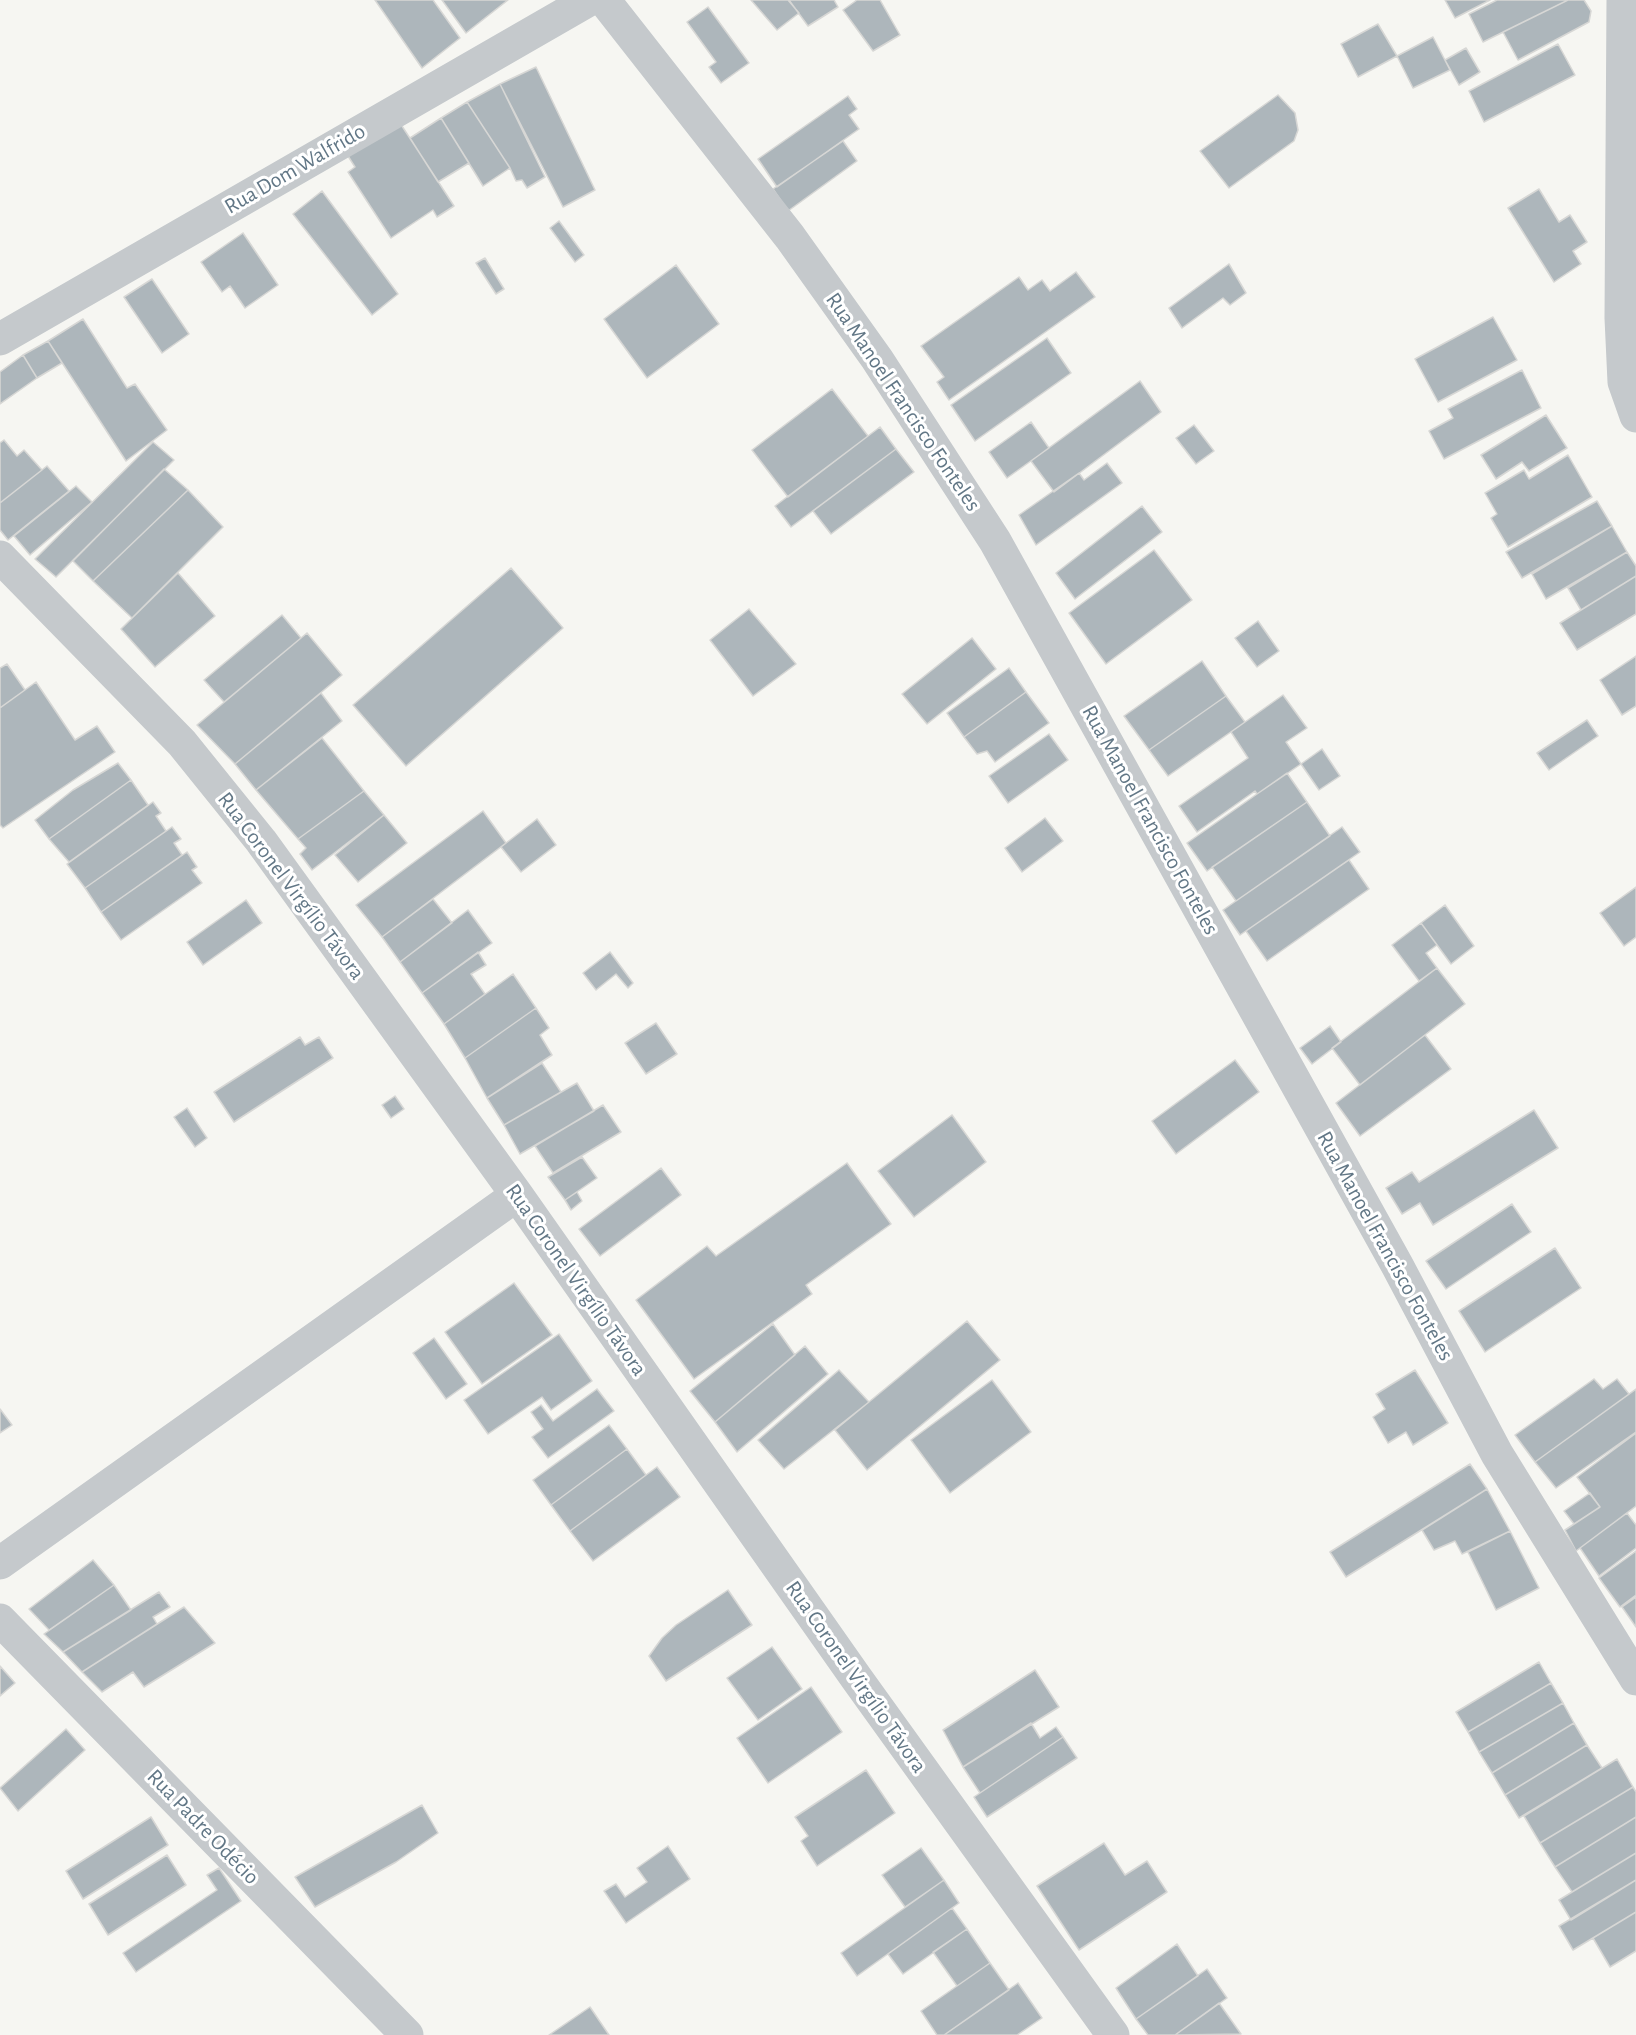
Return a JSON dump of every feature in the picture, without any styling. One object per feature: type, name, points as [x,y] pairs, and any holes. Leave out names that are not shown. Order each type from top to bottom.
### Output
[{"type":"street","name":"Rua Dom Walfrido","points":[[0,339],[589,0]]},
{"type":"street","name":"Rua Manoel Francisco Fonteles","points":[[604,0],[803,256],[877,359],[995,541],[1397,1264],[1497,1454],[1636,1679]]},
{"type":"street","points":[[1623,0],[1621,318],[1624,382],[1636,416]]},
{"type":"street","name":"Rua Coronel Virgílio Távora","points":[[0,557],[189,752],[261,841],[517,1195],[856,1679],[1113,2035]]},
{"type":"street","points":[[0,1563],[517,1195]]},
{"type":"street","name":"Rua Padre Odécio","points":[[0,1620],[406,2035]]},
{"type":"building","points":[[375,0],[433,0],[460,38],[422,68]]},
{"type":"building","points":[[442,0],[508,0],[466,33]]},
{"type":"building","points":[[751,0],[788,0],[799,13],[777,30]]},
{"type":"building","points":[[789,0],[834,0],[838,7],[808,26]]},
{"type":"building","points":[[857,0],[880,0],[900,35],[873,51],[843,10]]},
{"type":"building","points":[[1445,0],[1490,0],[1455,18]]},
{"type":"building","points":[[1497,0],[1568,0],[1483,42],[1469,14]]},
{"type":"building","points":[[1568,0],[1584,0],[1591,11],[1589,22],[1518,60],[1503,32]]},
{"type":"building","points":[[708,7],[749,63],[721,83],[709,67],[716,62],[687,22]]},
{"type":"building","points":[[1378,24],[1397,56],[1358,77],[1341,44]]},
{"type":"building","points":[[1433,37],[1450,70],[1413,88],[1397,56]]},
{"type":"building","points":[[1558,44],[1575,75],[1484,122],[1469,91]]},
{"type":"building","points":[[1466,48],[1480,72],[1459,85],[1445,60]]},
{"type":"building","points":[[536,67],[595,190],[563,207],[500,84]]},
{"type":"building","points":[[500,84],[545,177],[527,188],[522,180],[516,181],[467,102]]},
{"type":"building","points":[[1278,95],[1295,113],[1298,130],[1294,141],[1229,188],[1200,151]]},
{"type":"building","points":[[848,96],[857,109],[849,115],[859,129],[777,187],[758,159]]},
{"type":"building","points":[[467,102],[510,168],[483,186],[441,118]]},
{"type":"building","points":[[441,118],[469,163],[438,182],[410,138]]},
{"type":"building","points":[[400,123],[454,206],[437,217],[433,210],[391,238],[348,172],[355,167],[348,156]]},
{"type":"building","points":[[843,141],[857,161],[788,211],[773,189]]},
{"type":"building","points":[[1539,189],[1559,222],[1570,215],[1587,242],[1573,251],[1581,264],[1554,282],[1508,208]]},
{"type":"building","points":[[322,191],[398,294],[372,315],[293,214]]},
{"type":"building","points":[[559,221],[584,255],[575,262],[550,228]]},
{"type":"building","points":[[243,233],[278,285],[245,308],[230,286],[222,292],[201,262]]},
{"type":"building","points":[[485,258],[504,289],[496,294],[476,263]]},
{"type":"building","points":[[1229,264],[1246,293],[1230,305],[1223,298],[1182,328],[1169,308]]},
{"type":"building","points":[[676,265],[719,324],[647,378],[604,319]]},
{"type":"building","points":[[1076,272],[1095,297],[949,400],[937,382],[944,377],[921,346],[1019,277],[1028,290],[1042,280],[1050,291]]},
{"type":"building","points":[[152,279],[189,334],[162,353],[124,297]]},
{"type":"building","points":[[1493,317],[1517,360],[1438,402],[1415,359]]},
{"type":"building","points":[[83,319],[127,388],[135,384],[167,430],[126,461],[48,341]]},
{"type":"building","points":[[1047,338],[1071,373],[975,441],[951,405]]},
{"type":"building","points":[[48,341],[62,363],[37,378],[23,355]]},
{"type":"building","points":[[23,355],[37,378],[0,404],[0,372]]},
{"type":"building","points":[[1522,370],[1541,408],[1444,459],[1429,431],[1453,418],[1448,409]]},
{"type":"building","points":[[1140,381],[1161,412],[1054,492],[1031,461]]},
{"type":"building","points":[[832,389],[868,436],[788,497],[752,450]]},
{"type":"building","points":[[1546,415],[1567,448],[1529,471],[1522,462],[1496,479],[1481,455]]},
{"type":"building","points":[[1031,422],[1049,448],[1007,478],[989,452]]},
{"type":"building","points":[[1194,425],[1214,451],[1196,464],[1176,438]]},
{"type":"building","points":[[880,427],[896,449],[791,527],[775,506]]},
{"type":"building","points":[[4,440],[17,456],[24,450],[42,470],[0,503],[0,443]]},
{"type":"building","points":[[153,442],[174,460],[56,577],[35,559]]},
{"type":"building","points":[[896,449],[914,472],[831,534],[813,511]]},
{"type":"building","points":[[1568,455],[1592,497],[1508,547],[1491,518],[1497,514],[1485,493],[1524,470],[1529,479]]},
{"type":"building","points":[[1107,463],[1122,483],[1036,545],[1019,515],[1079,473],[1084,480]]},
{"type":"building","points":[[47,466],[69,491],[8,540],[0,530],[0,503]]},
{"type":"building","points":[[164,469],[188,490],[93,581],[73,561]]},
{"type":"building","points":[[76,486],[92,502],[30,555],[14,536]]},
{"type":"building","points":[[188,490],[223,527],[132,618],[93,581]]},
{"type":"building","points":[[1597,501],[1612,526],[1522,578],[1506,552]]},
{"type":"building","points":[[1142,506],[1162,532],[1075,599],[1056,573]]},
{"type":"building","points":[[1612,526],[1627,552],[1546,599],[1532,574]]},
{"type":"building","points":[[1154,550],[1192,600],[1106,664],[1069,613]]},
{"type":"building","points":[[1627,552],[1636,566],[1636,576],[1581,610],[1568,588]]},
{"type":"building","points":[[511,568],[563,628],[406,766],[353,705]]},
{"type":"building","points":[[178,573],[215,616],[155,667],[121,629]]},
{"type":"building","points":[[1636,576],[1636,614],[1577,650],[1560,623]]},
{"type":"building","points":[[749,609],[796,664],[753,696],[710,640]]},
{"type":"building","points":[[282,615],[301,638],[224,702],[204,680]]},
{"type":"building","points":[[1258,621],[1279,651],[1257,667],[1235,638]]},
{"type":"building","points":[[307,633],[342,675],[235,764],[197,725]]},
{"type":"building","points":[[972,638],[996,669],[927,724],[902,694]]},
{"type":"building","points":[[1636,656],[1636,706],[1622,715],[1600,680]]},
{"type":"building","points":[[1202,661],[1226,696],[1149,750],[1124,716]]},
{"type":"building","points":[[7,664],[25,690],[0,708],[0,668]]},
{"type":"building","points":[[1009,668],[1026,692],[964,737],[947,713]]},
{"type":"building","points":[[36,682],[75,740],[97,726],[115,752],[3,828],[0,825],[0,708]]},
{"type":"building","points":[[1026,692],[1049,723],[995,762],[987,751],[977,754],[964,737]]},
{"type":"building","points":[[321,693],[342,721],[256,790],[235,764]]},
{"type":"building","points":[[1283,695],[1307,728],[1286,742],[1301,764],[1257,794],[1255,791],[1197,832],[1179,806],[1248,758],[1231,732]]},
{"type":"building","points":[[1226,696],[1245,722],[1168,776],[1149,750]]},
{"type":"building","points":[[1587,720],[1598,736],[1549,770],[1537,753]]},
{"type":"building","points":[[1049,734],[1068,760],[1008,803],[989,776]]},
{"type":"building","points":[[322,738],[364,791],[298,839],[256,790]]},
{"type":"building","points":[[1322,749],[1340,776],[1319,790],[1301,764]]},
{"type":"building","points":[[118,763],[131,780],[49,839],[35,820],[73,790]]},
{"type":"building","points":[[1287,773],[1307,802],[1207,871],[1187,843]]},
{"type":"building","points":[[131,780],[148,805],[69,862],[49,839]]},
{"type":"building","points":[[364,791],[384,815],[312,870],[300,854],[306,848],[298,839]]},
{"type":"building","points":[[153,802],[161,813],[156,816],[166,831],[85,888],[67,864]]},
{"type":"building","points":[[1307,802],[1330,836],[1236,901],[1212,867]]},
{"type":"building","points":[[483,811],[506,843],[382,937],[356,905]]},
{"type":"building","points":[[384,815],[407,843],[358,882],[335,855]]},
{"type":"building","points":[[1045,818],[1063,841],[1022,872],[1005,848]]},
{"type":"building","points":[[537,819],[556,845],[521,872],[501,847]]},
{"type":"building","points":[[172,827],[181,839],[174,843],[182,855],[101,912],[85,888]]},
{"type":"building","points":[[1342,827],[1360,852],[1240,935],[1223,910]]},
{"type":"building","points":[[187,852],[197,867],[192,870],[202,883],[121,940],[101,912]]},
{"type":"building","points":[[1349,860],[1369,889],[1267,961],[1246,931]]},
{"type":"building","points":[[1636,887],[1636,937],[1624,946],[1600,913]]},
{"type":"building","points":[[433,899],[452,923],[400,962],[382,937]]},
{"type":"building","points":[[246,900],[262,923],[203,965],[187,942]]},
{"type":"building","points":[[1445,905],[1474,946],[1451,964],[1421,923]]},
{"type":"building","points":[[468,910],[492,943],[422,993],[400,962]]},
{"type":"building","points":[[1421,923],[1437,945],[1426,953],[1437,968],[1419,981],[1392,945]]},
{"type":"building","points":[[478,952],[486,965],[471,974],[485,994],[444,1024],[422,993]]},
{"type":"building","points":[[610,952],[633,983],[628,988],[616,974],[596,990],[583,973]]},
{"type":"building","points":[[1437,968],[1465,1004],[1360,1085],[1332,1048]]},
{"type":"building","points":[[513,974],[536,1008],[465,1058],[444,1024]]},
{"type":"building","points":[[536,1008],[549,1028],[540,1035],[552,1055],[487,1098],[465,1058]]},
{"type":"building","points":[[656,1023],[677,1054],[646,1074],[625,1043]]},
{"type":"building","points":[[1330,1026],[1341,1042],[1312,1064],[1300,1048]]},
{"type":"building","points":[[1425,1035],[1451,1069],[1360,1136],[1336,1103]]},
{"type":"building","points":[[300,1037],[305,1045],[319,1037],[333,1058],[234,1122],[214,1092]]},
{"type":"building","points":[[1235,1060],[1259,1092],[1176,1154],[1152,1121]]},
{"type":"building","points":[[542,1063],[561,1092],[504,1125],[487,1098]]},
{"type":"building","points":[[577,1083],[594,1111],[520,1154],[504,1125]]},
{"type":"building","points":[[395,1096],[404,1109],[391,1118],[382,1105]]},
{"type":"building","points":[[603,1105],[621,1132],[553,1173],[535,1146]]},
{"type":"building","points":[[187,1108],[207,1138],[195,1147],[174,1117]]},
{"type":"building","points":[[1534,1110],[1558,1148],[1433,1225],[1420,1203],[1402,1214],[1386,1188],[1412,1172],[1419,1182]]},
{"type":"building","points":[[952,1115],[986,1162],[914,1217],[878,1171]]},
{"type":"building","points":[[582,1157],[597,1178],[565,1200],[548,1177]]},
{"type":"building","points":[[847,1163],[891,1224],[806,1285],[812,1294],[694,1379],[636,1300],[707,1246],[716,1256]]},
{"type":"building","points":[[661,1168],[681,1195],[600,1256],[579,1229]]},
{"type":"building","points":[[577,1192],[582,1201],[571,1210],[565,1200]]},
{"type":"building","points":[[1512,1204],[1531,1232],[1446,1289],[1426,1261]]},
{"type":"building","points":[[1555,1248],[1581,1288],[1485,1352],[1459,1311]]},
{"type":"building","points":[[514,1283],[552,1335],[482,1384],[445,1332]]},
{"type":"building","points":[[967,1321],[1000,1360],[867,1470],[835,1430]]},
{"type":"building","points":[[773,1324],[795,1355],[715,1422],[690,1391]]},
{"type":"building","points":[[559,1334],[592,1381],[551,1410],[542,1397],[488,1434],[464,1400]]},
{"type":"building","points":[[434,1338],[467,1384],[446,1399],[413,1353]]},
{"type":"building","points":[[805,1346],[828,1374],[737,1452],[715,1422]]},
{"type":"building","points":[[839,1370],[869,1402],[784,1469],[758,1440]]},
{"type":"building","points":[[1415,1370],[1448,1423],[1413,1445],[1406,1432],[1388,1443],[1373,1417],[1385,1409],[1376,1394]]},
{"type":"building","points":[[1594,1379],[1603,1389],[1617,1379],[1629,1394],[1535,1462],[1515,1435]]},
{"type":"building","points":[[992,1380],[1031,1432],[950,1493],[911,1440]]},
{"type":"building","points":[[597,1389],[614,1411],[548,1458],[532,1437],[543,1429],[531,1412],[541,1405],[553,1421]]},
{"type":"building","points":[[1636,1389],[1636,1432],[1556,1488],[1535,1462]]},
{"type":"building","points":[[0,1409],[12,1425],[0,1433]]},
{"type":"building","points":[[609,1425],[627,1449],[551,1505],[533,1480]]},
{"type":"building","points":[[1636,1433],[1636,1506],[1576,1551],[1565,1530],[1600,1507],[1577,1477]]},
{"type":"building","points":[[627,1449],[646,1475],[570,1531],[551,1505]]},
{"type":"building","points":[[1470,1464],[1487,1489],[1346,1577],[1330,1552]]},
{"type":"building","points":[[657,1467],[680,1497],[593,1561],[570,1531]]},
{"type":"building","points":[[1487,1489],[1510,1531],[1462,1554],[1455,1541],[1434,1550],[1422,1530]]},
{"type":"building","points":[[1590,1493],[1600,1507],[1574,1524],[1564,1511]]},
{"type":"building","points":[[1627,1513],[1636,1525],[1636,1548],[1599,1576],[1580,1548]]},
{"type":"building","points":[[1510,1531],[1539,1588],[1496,1610],[1468,1552]]},
{"type":"building","points":[[1636,1551],[1636,1595],[1620,1607],[1599,1578]]},
{"type":"building","points":[[93,1560],[114,1585],[49,1630],[29,1609]]},
{"type":"building","points":[[114,1585],[131,1610],[63,1652],[44,1634]]},
{"type":"building","points":[[728,1590],[752,1625],[666,1681],[649,1656],[662,1638],[676,1625]]},
{"type":"building","points":[[159,1592],[170,1607],[153,1617],[157,1624],[82,1672],[63,1652]]},
{"type":"building","points":[[1636,1597],[1636,1627],[1622,1607]]},
{"type":"building","points":[[184,1607],[215,1643],[144,1687],[133,1672],[102,1692],[82,1672]]},
{"type":"building","points":[[772,1647],[802,1689],[758,1720],[727,1678]]},
{"type":"building","points":[[1539,1662],[1551,1683],[1468,1732],[1456,1712]]},
{"type":"building","points":[[0,1666],[15,1683],[0,1696]]},
{"type":"building","points":[[1035,1670],[1059,1707],[963,1767],[943,1730]]},
{"type":"building","points":[[1551,1683],[1563,1703],[1479,1752],[1468,1732]]},
{"type":"building","points":[[811,1687],[842,1732],[768,1783],[737,1738]]},
{"type":"building","points":[[1563,1703],[1574,1723],[1492,1773],[1479,1752]]},
{"type":"building","points":[[1031,1723],[1040,1738],[1056,1727],[1063,1737],[980,1793],[963,1767]]},
{"type":"building","points":[[1574,1723],[1587,1745],[1505,1795],[1492,1773]]},
{"type":"building","points":[[66,1729],[85,1750],[18,1811],[0,1788]]},
{"type":"building","points":[[1063,1737],[1077,1758],[987,1817],[974,1797]]},
{"type":"building","points":[[1587,1745],[1602,1768],[1519,1818],[1505,1795]]},
{"type":"building","points":[[1617,1759],[1633,1787],[1540,1843],[1524,1816]]},
{"type":"building","points":[[866,1770],[895,1813],[817,1866],[801,1841],[808,1836],[795,1817]]},
{"type":"building","points":[[1633,1787],[1636,1792],[1636,1817],[1555,1867],[1540,1843]]},
{"type":"building","points":[[422,1805],[438,1833],[396,1862],[315,1907],[295,1877]]},
{"type":"building","points":[[151,1817],[168,1845],[83,1899],[66,1871]]},
{"type":"building","points":[[1636,1817],[1636,1853],[1572,1892],[1555,1867]]},
{"type":"building","points":[[1104,1843],[1125,1875],[1147,1861],[1167,1892],[1079,1950],[1037,1886]]},
{"type":"building","points":[[668,1846],[690,1879],[626,1923],[604,1891],[616,1884],[625,1897],[647,1882],[637,1868]]},
{"type":"building","points":[[921,1848],[944,1880],[905,1907],[882,1875]]},
{"type":"building","points":[[1636,1853],[1636,1880],[1571,1920],[1559,1900]]},
{"type":"building","points":[[167,1855],[186,1885],[108,1935],[89,1904]]},
{"type":"building","points":[[219,1868],[241,1901],[136,1972],[123,1953],[217,1890],[207,1875]]},
{"type":"building","points":[[944,1880],[959,1903],[857,1976],[841,1953]]},
{"type":"building","points":[[1636,1880],[1636,1912],[1573,1950],[1559,1926]]},
{"type":"building","points":[[952,1908],[967,1929],[903,1974],[888,1954]]},
{"type":"building","points":[[1636,1912],[1636,1951],[1610,1967],[1593,1938]]},
{"type":"building","points":[[967,1929],[990,1963],[957,1986],[933,1952]]},
{"type":"building","points":[[1177,1944],[1198,1976],[1136,2019],[1116,1988]]},
{"type":"building","points":[[990,1963],[1009,1990],[944,2035],[937,2035],[921,2011]]},
{"type":"building","points":[[1207,1969],[1227,1998],[1175,2035],[1148,2035],[1136,2019]]},
{"type":"building","points":[[1018,1983],[1042,2018],[1017,2035],[944,2035]]},
{"type":"building","points":[[1219,2003],[1241,2034],[1175,2035]]},
{"type":"building","points":[[590,2007],[609,2035],[549,2035]]}]
